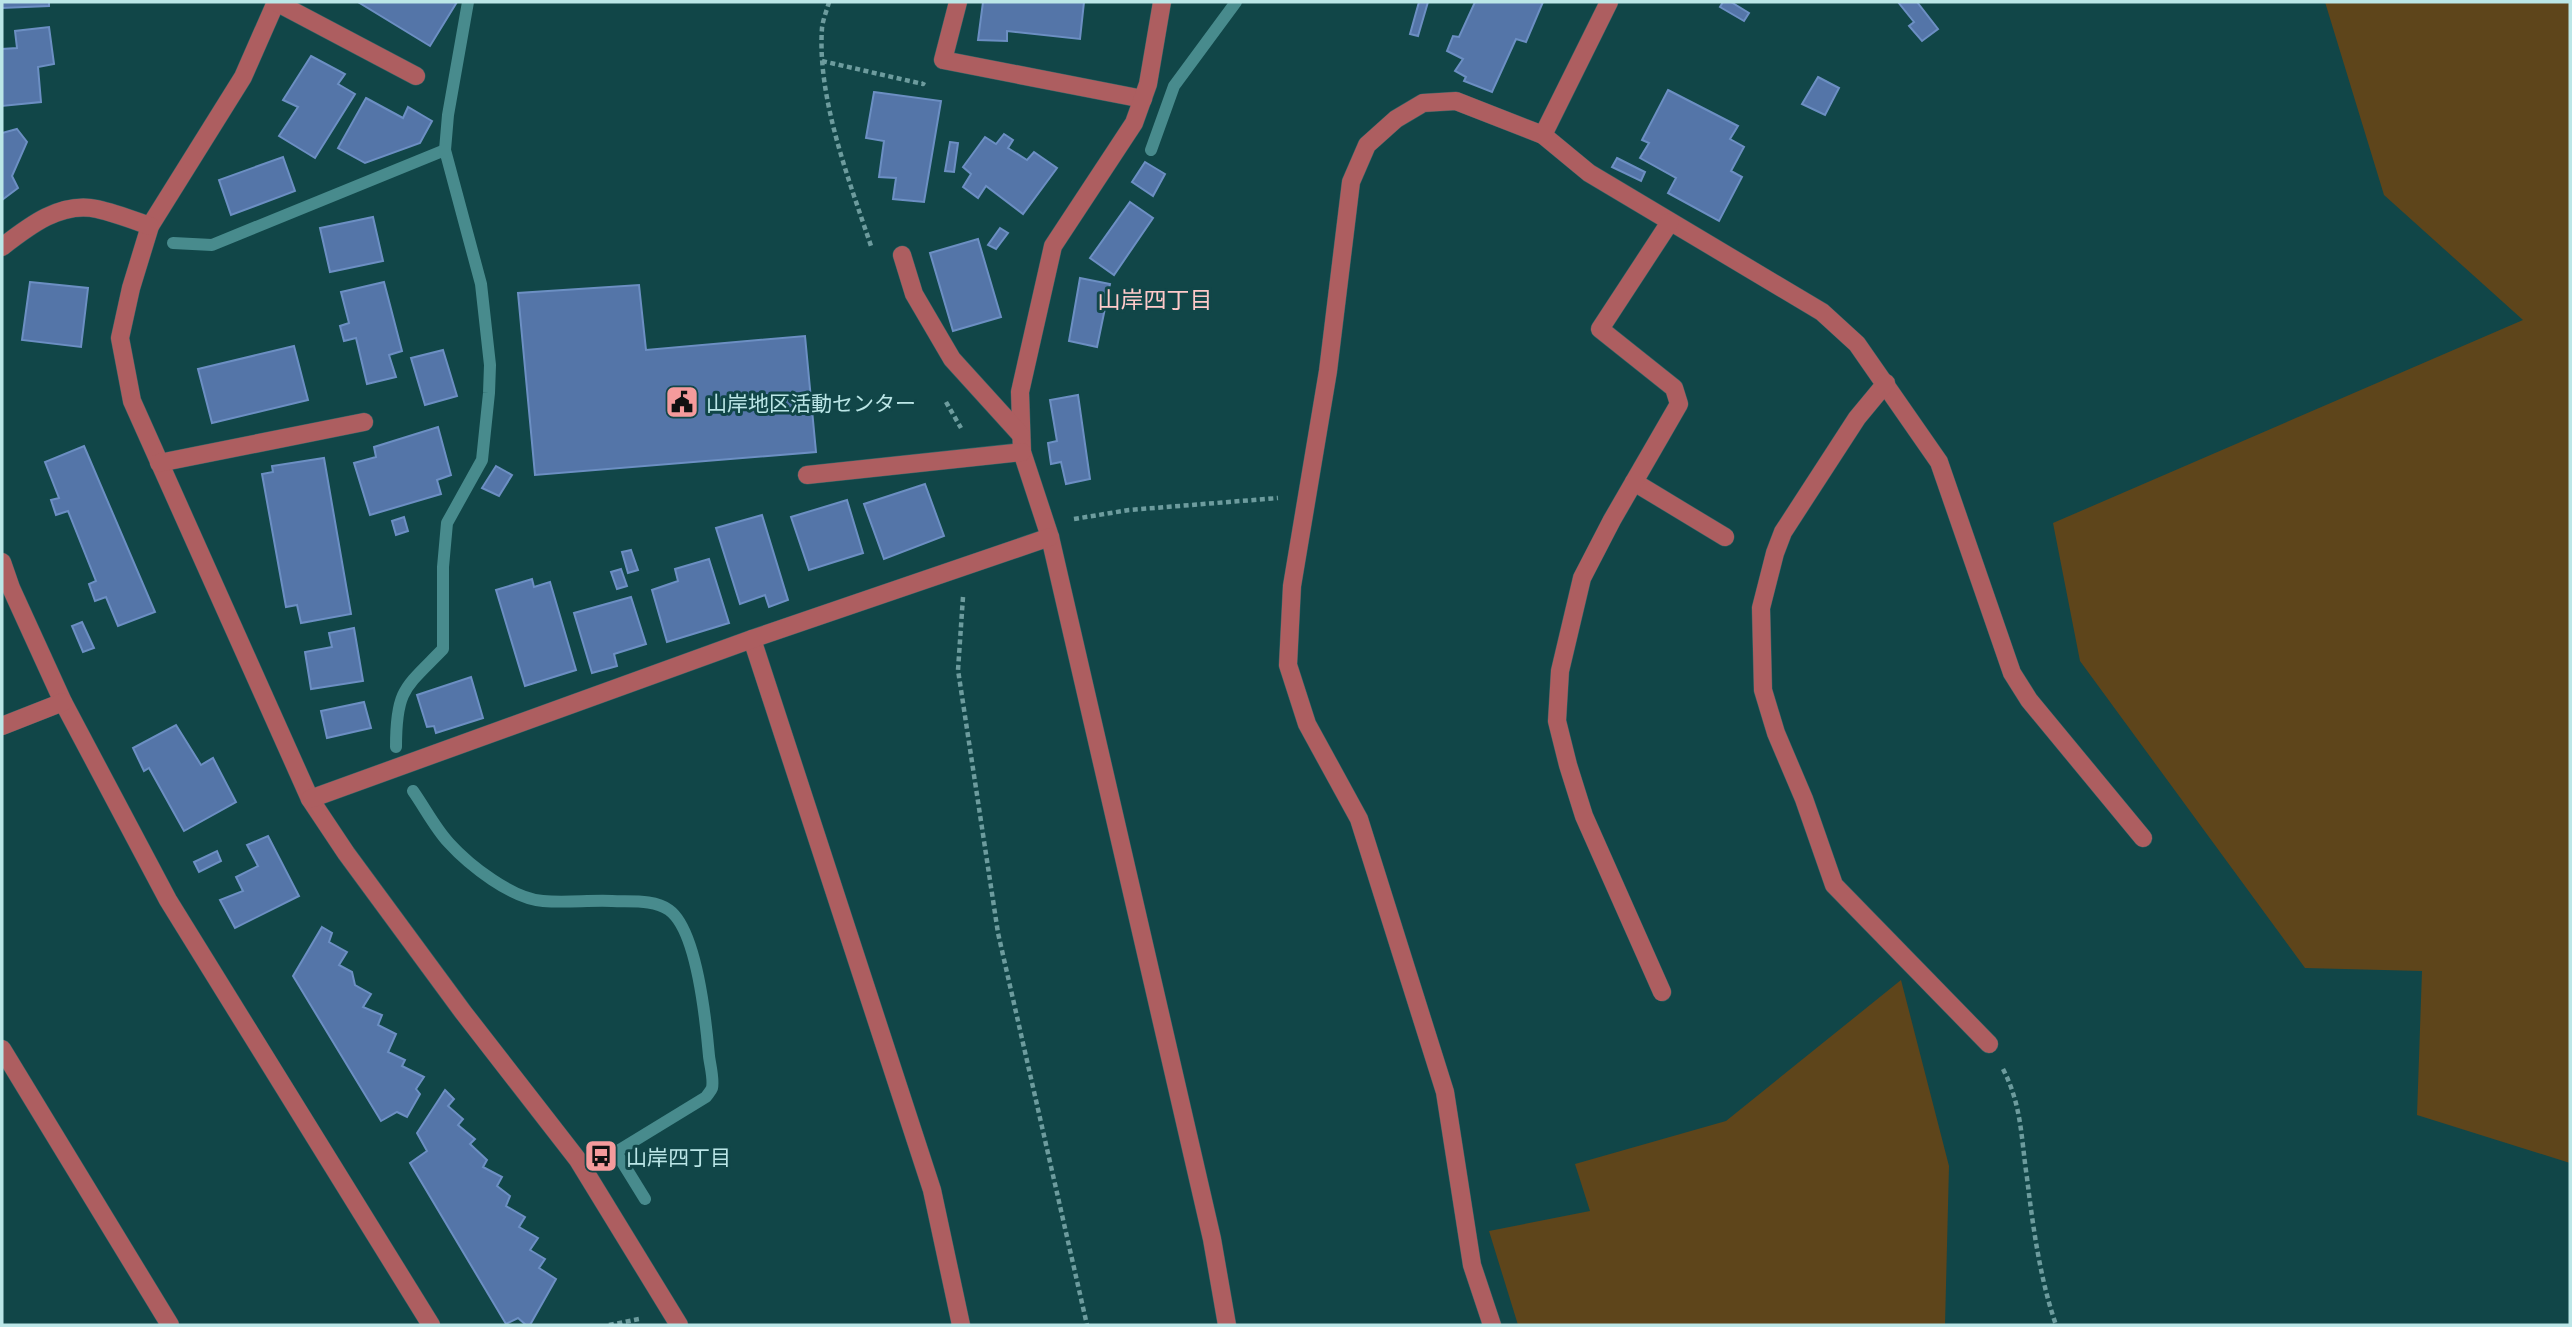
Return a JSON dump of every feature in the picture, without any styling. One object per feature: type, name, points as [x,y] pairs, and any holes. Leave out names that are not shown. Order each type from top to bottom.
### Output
[{"type":"street","points":[[416,76],[276,2],[243,78],[150,226],[131,288],[120,338],[132,401],[310,799],[346,853],[463,1013],[578,1160],[679,1325]]},
{"type":"street","points":[[958,2],[943,60],[1143,99]]},
{"type":"street","points":[[1162,2],[1148,84],[1134,123],[1052,246],[1020,391],[1021,444],[1050,537],[1209,1226],[1227,1325]]},
{"type":"street","points":[[1543,135],[1609,2]]},
{"type":"street","points":[[1492,1325],[1472,1265],[1445,1092],[1359,819],[1307,724],[1288,666],[1292,586],[1328,371],[1351,182],[1367,145],[1396,119],[1423,103],[1456,101],[1543,135],[1588,173],[1822,312],[1857,344],[1939,462],[2012,673],[2029,699],[2143,838]]},
{"type":"street","points":[[2,247],[35,223],[64,209],[95,208],[150,226]]},
{"type":"street","points":[[1662,992],[1584,816],[1557,722],[1560,671],[1582,578],[1679,404],[1674,388],[1600,329],[1670,222]]},
{"type":"street","points":[[902,255],[914,294],[952,359],[1021,444]]},
{"type":"street","points":[[1886,383],[1857,418],[1783,531],[1761,608],[1763,690],[1776,733],[1804,799],[1834,885],[1989,1044]]},
{"type":"street","points":[[159,463],[364,422]]},
{"type":"street","points":[[807,475],[1021,444]]},
{"type":"street","points":[[1634,481],[1725,537]]},
{"type":"street","points":[[310,799],[752,639],[1050,537]]},
{"type":"street","points":[[2,562],[11,588],[63,702],[168,900],[431,1325]]},
{"type":"street","points":[[752,639],[932,1190],[961,1325]]},
{"type":"street","points":[[2,726],[63,702]]},
{"type":"street","points":[[2,1049],[170,1325]]},
{"type":"path","points":[[822,61],[923,84],[943,60]]},
{"type":"path","points":[[1074,519],[1129,510],[1284,498]]},
{"type":"path","points":[[965,566],[958,670],[998,933],[1087,1325]]},
{"type":"path","points":[[1989,1044],[2020,1110],[2028,1192],[2056,1325]]},
{"type":"shaded area","points":[[2325,2],[2570,2],[2570,1163],[2417,1115],[2422,971],[2305,968],[2080,661],[2053,523],[2523,320],[2384,195]]},
{"type":"shaded area","points":[[1901,980],[1949,1166],[1945,1325],[1518,1325],[1489,1231],[1590,1211],[1575,1164],[1726,1121]]},
{"type":"building","points":[[2,2],[49,2],[49,6],[2,8]]},
{"type":"building","points":[[358,2],[457,2],[430,46]]},
{"type":"building","points":[[983,2],[1084,2],[1080,39],[1007,31],[1007,41],[978,40]]},
{"type":"building","points":[[1419,2],[1428,2],[1418,36],[1410,34]]},
{"type":"building","points":[[1475,2],[1543,2],[1526,42],[1516,39],[1492,92],[1464,81],[1466,77],[1455,71],[1463,59],[1447,51],[1453,36],[1459,37]]},
{"type":"building","points":[[1723,2],[1731,2],[1749,13],[1744,21],[1720,7]]},
{"type":"building","points":[[1898,2],[1917,2],[1938,29],[1922,41],[1909,26],[1914,22]]},
{"type":"building","points":[[49,27],[54,64],[38,67],[41,102],[2,106],[2,49],[17,48],[15,31]]},
{"type":"building","points":[[311,56],[345,74],[338,84],[355,94],[315,158],[279,136],[298,107],[283,100]]},
{"type":"building","points":[[1818,77],[1839,88],[1825,115],[1802,104]]},
{"type":"building","points":[[1668,90],[1738,126],[1730,139],[1744,147],[1731,171],[1742,177],[1719,221],[1668,193],[1676,178],[1640,158],[1649,143],[1642,140]]},
{"type":"building","points":[[874,92],[941,101],[924,202],[893,199],[896,178],[879,177],[884,141],[866,138]]},
{"type":"building","points":[[366,98],[403,118],[408,107],[432,121],[420,143],[365,163],[338,148]]},
{"type":"building","points":[[17,129],[27,142],[12,176],[18,188],[2,200],[2,133]]},
{"type":"building","points":[[1004,134],[1013,140],[1008,148],[1027,160],[1034,152],[1057,168],[1023,214],[986,186],[978,198],[963,187],[971,174],[963,167],[985,137],[996,144]]},
{"type":"building","points":[[950,142],[958,143],[954,172],[945,171]]},
{"type":"building","points":[[283,157],[295,191],[231,215],[219,180]]},
{"type":"building","points":[[1617,158],[1645,172],[1641,181],[1612,167]]},
{"type":"building","points":[[1145,162],[1165,174],[1153,196],[1132,182]]},
{"type":"building","points":[[1130,202],[1153,218],[1114,275],[1090,258]]},
{"type":"building","points":[[373,217],[383,261],[330,272],[320,228]]},
{"type":"building","points":[[1000,228],[1008,233],[996,249],[988,245]]},
{"type":"building","points":[[978,239],[1001,317],[953,331],[930,253]]},
{"type":"building","points":[[1080,278],[1110,284],[1097,347],[1069,341]]},
{"type":"building","points":[[30,282],[88,288],[81,347],[22,340]]},
{"type":"building","points":[[384,282],[402,351],[389,355],[396,377],[367,384],[356,338],[344,341],[340,326],[349,323],[341,292]]},
{"type":"building","points":[[639,285],[646,350],[805,336],[816,452],[535,475],[518,293]]},
{"type":"building","points":[[294,346],[308,400],[212,423],[198,369]]},
{"type":"building","points":[[443,350],[457,396],[425,405],[411,358]]},
{"type":"building","points":[[1078,395],[1090,479],[1066,484],[1061,462],[1051,464],[1048,443],[1057,441],[1050,400]]},
{"type":"building","points":[[438,427],[451,475],[437,480],[441,494],[370,515],[354,463],[376,457],[374,447]]},
{"type":"building","points":[[84,446],[155,612],[118,626],[106,597],[95,601],[89,584],[96,581],[68,511],[56,515],[51,500],[59,498],[45,462]]},
{"type":"building","points":[[324,458],[351,614],[301,623],[297,605],[286,607],[262,474],[273,472],[272,466]]},
{"type":"building","points":[[496,466],[512,475],[499,496],[482,488]]},
{"type":"building","points":[[925,484],[944,536],[884,559],[864,504]]},
{"type":"building","points":[[847,500],[863,553],[809,570],[791,517]]},
{"type":"building","points":[[762,515],[788,600],[769,607],[765,595],[740,604],[716,528]]},
{"type":"building","points":[[404,517],[408,531],[396,535],[392,521]]},
{"type":"building","points":[[631,550],[638,570],[628,573],[622,552]]},
{"type":"building","points":[[709,559],[729,623],[667,642],[652,590],[678,581],[675,569]]},
{"type":"building","points":[[621,569],[627,586],[617,589],[611,572]]},
{"type":"building","points":[[532,579],[534,587],[550,582],[576,670],[525,686],[496,590]]},
{"type":"building","points":[[631,597],[646,644],[614,654],[617,666],[592,673],[574,613]]},
{"type":"building","points":[[82,622],[94,648],[83,652],[72,626]]},
{"type":"building","points":[[354,628],[363,681],[311,689],[305,652],[332,647],[329,633]]},
{"type":"building","points":[[471,677],[483,718],[436,733],[434,726],[427,727],[417,695]]},
{"type":"building","points":[[364,702],[371,728],[327,738],[321,711]]},
{"type":"building","points":[[176,725],[201,765],[213,758],[236,802],[184,831],[149,768],[144,771],[133,748]]},
{"type":"building","points":[[268,836],[299,896],[235,928],[220,900],[243,891],[236,877],[258,866],[247,845]]},
{"type":"building","points":[[217,851],[221,861],[199,872],[194,862]]},
{"type":"building","points":[[322,927],[332,933],[329,942],[347,952],[339,965],[352,972],[355,985],[371,994],[363,1007],[382,1015],[378,1025],[396,1034],[388,1052],[405,1060],[402,1066],[424,1077],[416,1089],[420,1094],[407,1117],[397,1112],[381,1121],[293,976]]},
{"type":"building","points":[[445,1090],[454,1099],[448,1106],[463,1119],[458,1125],[475,1139],[470,1144],[487,1160],[483,1167],[502,1177],[497,1186],[510,1196],[506,1206],[525,1217],[519,1227],[538,1238],[530,1250],[545,1259],[539,1268],[556,1279],[530,1325],[518,1318],[506,1324],[410,1163],[427,1151],[417,1133]]},
{"type":"waterway","points":[[396,747],[398,713],[405,691],[443,649],[443,567],[447,523],[482,460],[489,393],[490,365],[481,284],[445,150],[448,115],[468,2]]},
{"type":"waterway","points":[[1151,150],[1174,86],[1236,2]]},
{"type":"waterway","points":[[173,243],[212,245],[445,150]]},
{"type":"waterway","points":[[413,791],[449,843],[479,870],[505,888],[543,901],[649,903],[663,906],[679,921],[687,936],[698,978],[712,1089],[706,1097],[616,1152],[645,1199]]},
{"type":"place","name":"山岸地区活動センター","points":[[682,402]]},
{"type":"place","name":"山岸四丁目","points":[[601,1156]]},
{"type":"district","name":"山岸四丁目","points":[[1155,299]]}]
